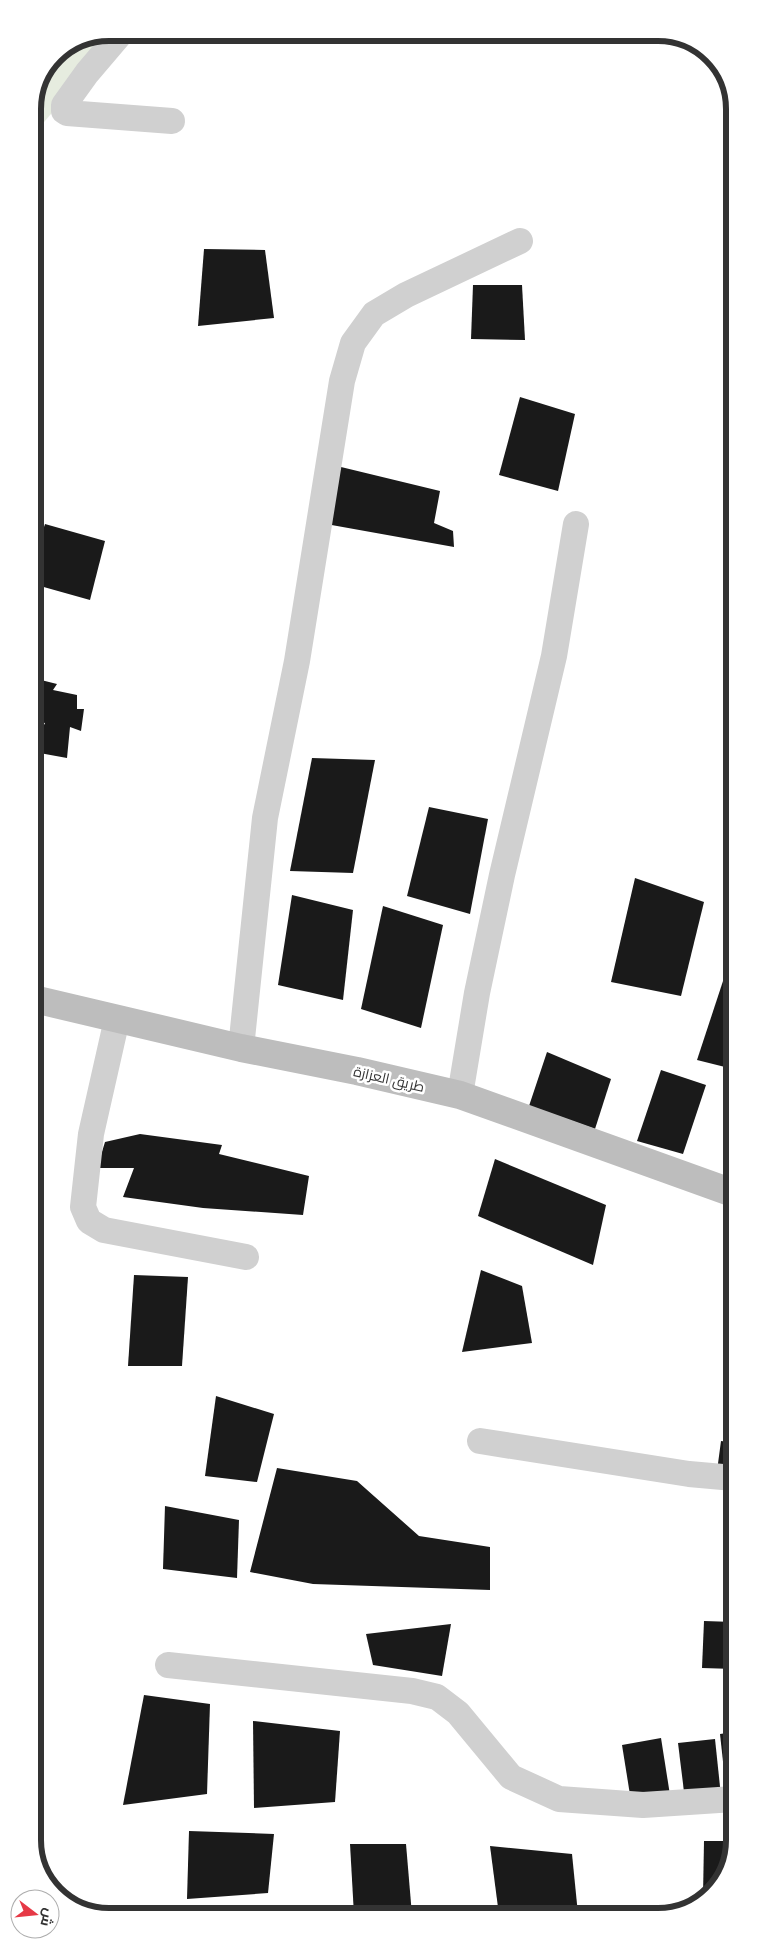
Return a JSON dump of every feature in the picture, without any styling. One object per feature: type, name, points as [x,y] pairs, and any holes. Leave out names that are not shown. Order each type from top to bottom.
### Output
[{"type":"street","points":[[114,41],[81,81],[64,105],[64,111],[67,113],[172,121]]},
{"type":"street","points":[[241,1048],[265,818],[297,661],[342,381],[353,344],[374,314],[406,294],[520,241]]},
{"type":"street","points":[[460,1095],[479,984],[502,875],[554,656],[576,524]]},
{"type":"street","name":"طريق العزازة","points":[[41,1001],[241,1048],[357,1071],[460,1095],[726,1190]]},
{"type":"street","points":[[117,1019],[91,1134],[84,1207],[89,1221],[104,1230],[246,1256]]},
{"type":"street","points":[[480,1441],[689,1474],[726,1477]]},
{"type":"street","points":[[168,1665],[412,1691],[437,1697],[458,1713],[511,1777],[559,1800],[644,1806],[726,1800]]},
{"type":"shaded area","points":[[113,41],[41,126],[41,105],[46,84],[61,61],[84,46]]},
{"type":"building","points":[[204,249],[265,250],[274,318],[198,326]]},
{"type":"building","points":[[473,285],[522,285],[525,340],[471,339]]},
{"type":"building","points":[[520,397],[575,414],[558,491],[499,475]]},
{"type":"building","points":[[341,467],[440,491],[434,523],[453,531],[454,547],[326,524]]},
{"type":"building","points":[[45,524],[105,541],[90,600],[41,586],[41,536]]},
{"type":"building","points":[[41,680],[57,684],[53,690],[77,695],[77,709],[84,709],[81,731],[70,727],[67,758],[41,753],[41,731],[45,723],[41,722]]},
{"type":"building","points":[[312,758],[375,760],[353,873],[290,871]]},
{"type":"building","points":[[429,807],[488,819],[470,914],[407,896]]},
{"type":"building","points":[[635,878],[704,902],[681,996],[611,982]]},
{"type":"building","points":[[292,895],[353,910],[343,1000],[278,985]]},
{"type":"building","points":[[383,906],[443,925],[421,1028],[361,1009]]},
{"type":"building","points":[[724,978],[726,979],[726,1067],[697,1060]]},
{"type":"building","points":[[547,1052],[611,1079],[595,1129],[529,1106]]},
{"type":"building","points":[[661,1070],[706,1085],[683,1154],[637,1141]]},
{"type":"building","points":[[140,1134],[222,1145],[219,1154],[309,1176],[303,1215],[203,1208],[123,1197],[134,1168],[97,1168],[105,1142]]},
{"type":"building","points":[[495,1159],[606,1205],[593,1265],[478,1216]]},
{"type":"building","points":[[481,1270],[522,1286],[532,1343],[462,1352]]},
{"type":"building","points":[[134,1275],[188,1277],[182,1366],[128,1366]]},
{"type":"building","points":[[216,1396],[274,1414],[257,1482],[205,1476]]},
{"type":"building","points":[[721,1441],[726,1442],[726,1472],[717,1471]]},
{"type":"building","points":[[277,1468],[357,1481],[419,1536],[490,1547],[490,1590],[313,1584],[250,1572]]},
{"type":"building","points":[[165,1506],[239,1520],[237,1578],[163,1569]]},
{"type":"building","points":[[704,1621],[726,1622],[726,1669],[702,1668]]},
{"type":"building","points":[[451,1624],[442,1676],[373,1665],[366,1634]]},
{"type":"building","points":[[144,1695],[210,1704],[207,1794],[123,1805]]},
{"type":"building","points":[[253,1721],[340,1731],[335,1802],[254,1808]]},
{"type":"building","points":[[726,1733],[726,1789],[720,1734]]},
{"type":"building","points":[[661,1738],[670,1795],[631,1801],[622,1745]]},
{"type":"building","points":[[715,1739],[721,1796],[685,1800],[678,1743]]},
{"type":"building","points":[[189,1831],[274,1834],[268,1893],[187,1899]]},
{"type":"building","points":[[704,1841],[726,1841],[717,1874],[703,1890]]},
{"type":"building","points":[[350,1844],[406,1844],[411,1908],[354,1908]]},
{"type":"building","points":[[490,1846],[572,1854],[577,1908],[498,1908]]}]
